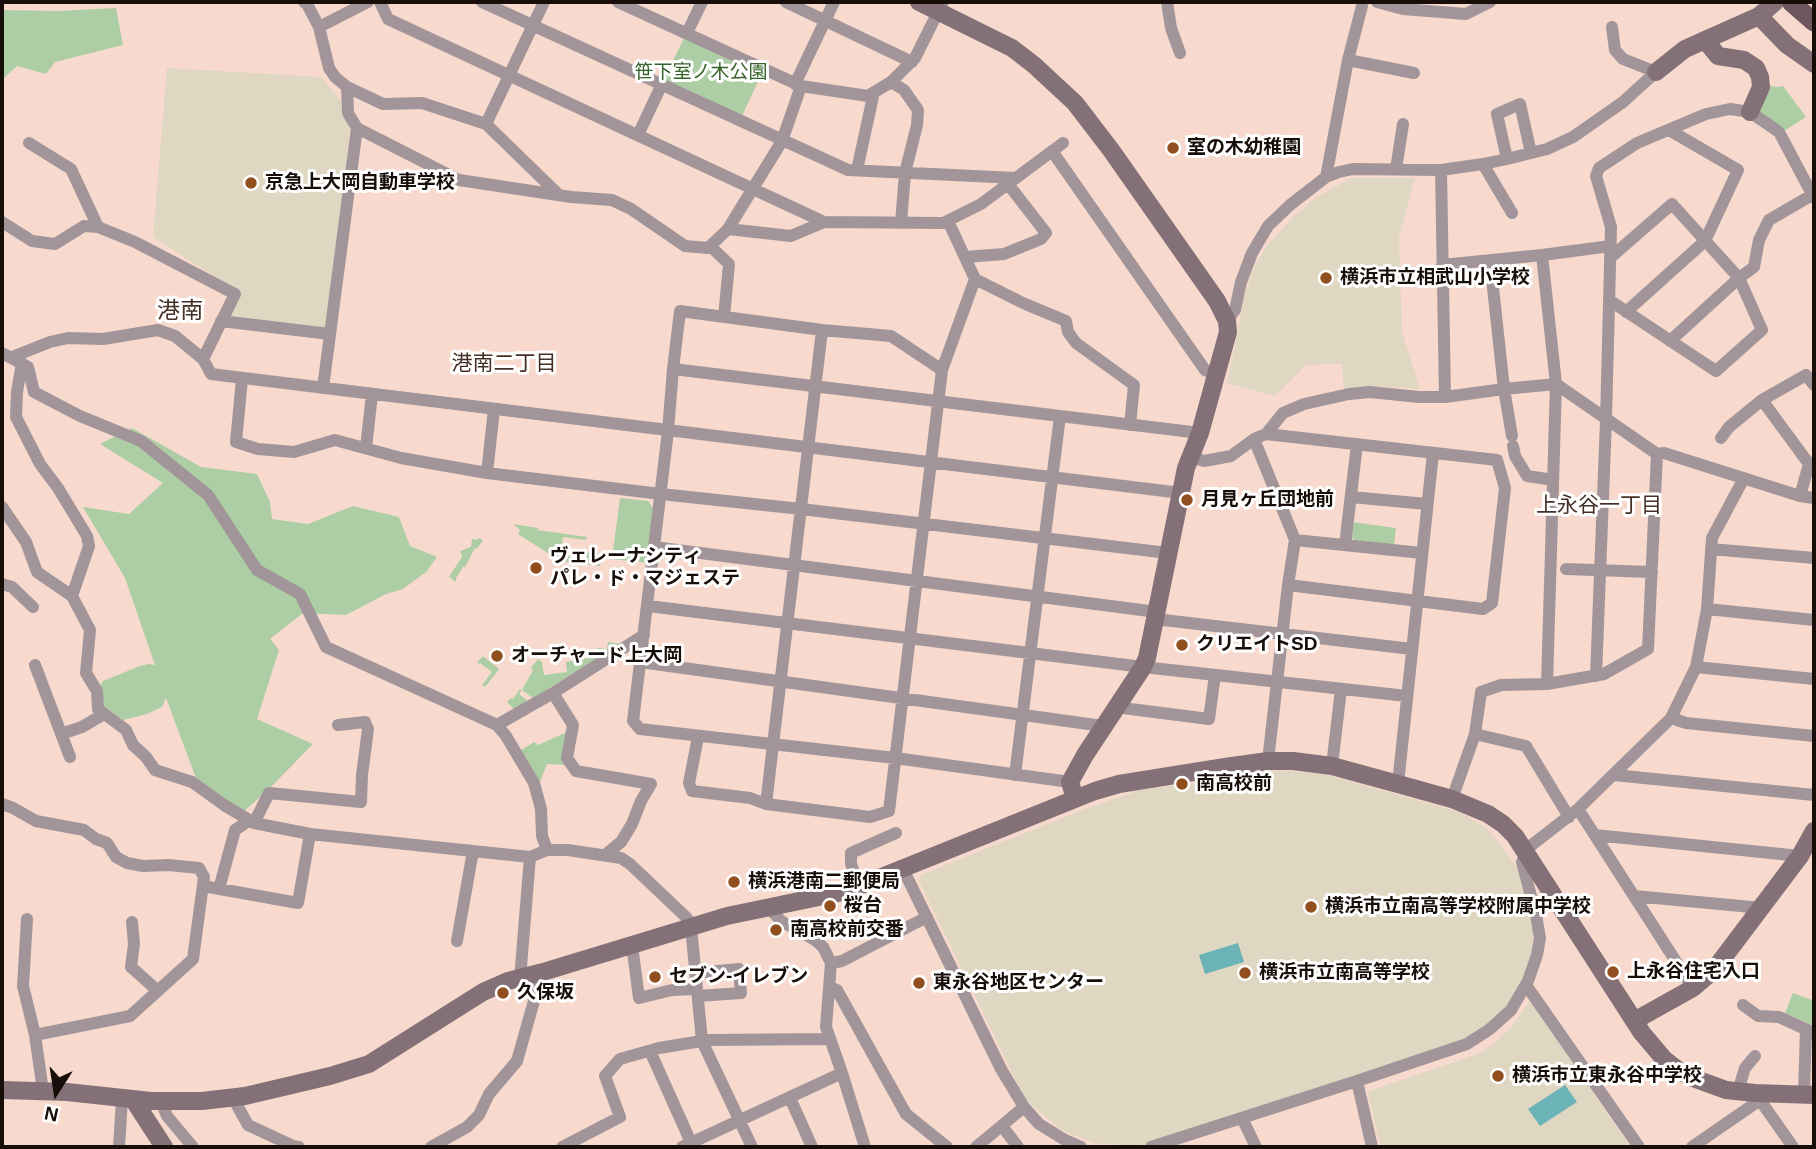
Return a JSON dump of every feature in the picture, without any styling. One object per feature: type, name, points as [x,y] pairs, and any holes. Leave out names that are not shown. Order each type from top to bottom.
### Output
[{"type":"main road","points":[[1791,2],[1814,22]]},
{"type":"street","points":[[304,2],[319,27],[329,68],[347,87],[383,104],[422,103],[486,124],[558,194]]},
{"type":"street","points":[[319,27],[368,2]]},
{"type":"street","points":[[380,2],[388,19],[824,222]]},
{"type":"street","points":[[482,2],[848,170],[1012,181]]},
{"type":"street","points":[[486,124],[544,2]]},
{"type":"street","points":[[618,2],[798,85],[868,96],[891,82],[912,62],[941,7]]},
{"type":"street","points":[[687,33],[702,2]]},
{"type":"street","points":[[786,2],[912,62]]},
{"type":"street","points":[[347,87],[348,113],[357,128],[458,180],[571,197],[612,200],[631,209],[685,246],[708,248],[728,229],[782,141],[798,85],[834,2]]},
{"type":"street","points":[[2,1090],[161,1101],[202,1101],[288,1087],[369,1064],[483,992],[508,981],[727,916],[838,893],[859,886],[903,869],[1072,790],[1103,726],[1147,658],[1181,494],[1228,332],[1227,321],[1217,301],[1140,198],[1075,103],[1012,48],[941,7],[919,2]]},
{"type":"street","points":[[1167,2],[1171,28],[1180,53]]},
{"type":"street","points":[[1377,2],[1403,9],[1466,14],[1490,2]]},
{"type":"street","points":[[1227,321],[1236,310],[1241,282],[1252,253],[1268,226],[1326,177],[1353,169],[1441,170],[1483,164],[1547,149],[1573,137],[1623,102],[1685,49],[1759,16],[1775,2]]},
{"type":"street","points":[[1326,177],[1348,60],[1362,6]]},
{"type":"street","points":[[1759,16],[1787,45],[1814,64]]},
{"type":"street","points":[[1612,27],[1615,50],[1623,60],[1656,72]]},
{"type":"street","points":[[1705,40],[1718,56],[1744,60],[1756,68],[1761,87],[1750,112]]},
{"type":"street","points":[[1348,60],[1414,74]]},
{"type":"street","points":[[891,82],[904,90],[918,110],[905,173],[901,223]]},
{"type":"street","points":[[638,135],[662,84]]},
{"type":"street","points":[[857,170],[874,92]]},
{"type":"street","points":[[1507,159],[1497,114],[1520,104],[1531,153]]},
{"type":"street","points":[[1596,676],[1611,227],[1596,176],[1599,168],[1637,143],[1706,114],[1730,109],[1750,112],[1779,132],[1813,196],[1769,220],[1759,240],[1754,267],[1670,341]]},
{"type":"street","points":[[1396,169],[1403,124]]},
{"type":"street","points":[[323,388],[357,128]]},
{"type":"street","points":[[1626,312],[1706,241],[1738,170],[1669,130]]},
{"type":"street","points":[[29,143],[71,169],[98,227]]},
{"type":"street","points":[[728,229],[790,236],[824,222],[943,223],[981,204],[1063,143]]},
{"type":"street","points":[[1052,151],[1104,221],[1205,370],[1216,374]]},
{"type":"street","points":[[1483,164],[1512,213]]},
{"type":"street","points":[[1441,170],[1446,397]]},
{"type":"street","points":[[965,257],[1004,254],[1041,239],[1046,233],[1012,181]]},
{"type":"street","points":[[1442,265],[1542,255],[1611,252],[1672,204],[1739,278],[1762,330],[1716,371],[1609,300]]},
{"type":"street","points":[[948,221],[975,279],[1066,321],[1068,332],[1076,343],[1134,384],[1130,425]]},
{"type":"street","points":[[2,222],[32,241],[55,244],[84,226],[98,227],[135,242],[235,295],[203,359]]},
{"type":"street","points":[[710,246],[729,264],[724,317]]},
{"type":"street","points":[[1542,255],[1556,384],[1551,479],[1547,684]]},
{"type":"street","points":[[1490,260],[1504,389],[1515,456],[1527,476],[1551,479]]},
{"type":"street","points":[[698,737],[689,783],[692,791],[750,798],[766,804],[870,817],[889,811],[942,370],[975,279]]},
{"type":"street","points":[[942,370],[891,336],[822,330],[680,311],[633,722],[640,729],[895,758],[1015,775],[1072,790],[1095,791],[1118,784],[1268,761],[1332,766],[1452,799],[1472,806],[1503,824],[1515,836],[1634,1021],[1652,1046],[1678,1070],[1726,1090],[1751,1095],[1809,1095],[1810,1031],[1779,1017],[1758,1016],[1743,1005]]},
{"type":"street","points":[[221,321],[330,334]]},
{"type":"street","points":[[12,358],[50,342],[68,338],[103,339],[158,330],[175,336],[203,359],[211,374],[242,379],[1181,494]]},
{"type":"street","points":[[766,804],[822,330]]},
{"type":"street","points":[[12,358],[16,417],[40,464],[87,536],[89,546],[72,596]]},
{"type":"street","points":[[12,358],[28,367],[34,392],[80,416],[141,441],[208,495],[257,570],[300,594],[326,647],[497,725],[534,783],[541,808],[542,836],[547,850]]},
{"type":"street","points":[[673,369],[1199,433]]},
{"type":"street","points":[[1721,438],[1729,427],[1762,400],[1806,375],[1814,385]]},
{"type":"street","points":[[242,379],[236,442],[258,449],[294,452],[335,440],[401,458],[487,473],[1168,554]]},
{"type":"street","points":[[1190,457],[1205,461],[1231,456],[1260,437],[1283,413],[1304,404],[1349,394],[1370,392],[1446,397],[1556,384],[1657,454],[1664,453],[1710,464],[1744,478],[1814,498]]},
{"type":"street","points":[[366,448],[372,394]]},
{"type":"street","points":[[1762,400],[1809,464],[1801,496]]},
{"type":"street","points":[[487,473],[494,409]]},
{"type":"street","points":[[1015,775],[1060,416]]},
{"type":"street","points":[[1260,437],[1357,444],[1497,460],[1505,488],[1492,603],[1483,609],[1288,585]]},
{"type":"street","points":[[1260,437],[1296,540],[1288,585],[1268,761]]},
{"type":"street","points":[[1345,545],[1357,444]]},
{"type":"street","points":[[1398,784],[1433,453]]},
{"type":"street","points":[[1452,799],[1475,734],[1481,692],[1501,685],[1547,684],[1604,674],[1648,649],[1657,454]]},
{"type":"street","points":[[1151,1147],[1467,1044],[1490,1029],[1511,1010],[1526,985],[1537,956],[1539,938],[1522,862],[1525,852],[1574,813],[1671,718],[1696,667],[1707,609],[1712,538],[1744,478]]},
{"type":"street","points":[[1351,497],[1427,504]]},
{"type":"street","points":[[2,507],[26,542],[37,572],[72,596],[90,630],[86,673],[97,691],[98,709],[126,730],[133,745],[155,770],[192,782],[252,822],[310,834],[530,857],[547,850],[568,850],[605,855],[631,864],[687,918],[691,927],[702,1041],[752,1147]]},
{"type":"street","points":[[1296,540],[1422,553]]},
{"type":"street","points":[[654,547],[1037,597],[1282,634],[1412,649]]},
{"type":"street","points":[[1711,549],[1814,558]]},
{"type":"street","points":[[1566,569],[1652,572]]},
{"type":"street","points":[[2,584],[12,587],[33,607]]},
{"type":"street","points":[[648,606],[1143,667],[1407,696]]},
{"type":"street","points":[[1707,609],[1814,620]]},
{"type":"street","points":[[497,725],[644,635]]},
{"type":"street","points":[[640,662],[1103,726]]},
{"type":"street","points":[[35,665],[70,757]]},
{"type":"street","points":[[1696,667],[1814,679]]},
{"type":"street","points":[[1115,707],[1209,719],[1215,675]]},
{"type":"street","points":[[1332,766],[1341,689]]},
{"type":"street","points":[[553,693],[573,725],[567,758],[576,771],[651,784],[621,842],[605,855]]},
{"type":"street","points":[[61,734],[82,727],[104,714]]},
{"type":"street","points":[[1671,718],[1686,723],[1814,736]]},
{"type":"street","points":[[219,889],[235,830],[252,822],[269,793],[362,802],[362,775],[368,729],[365,722],[338,726]]},
{"type":"street","points":[[1475,734],[1526,746],[1574,813],[1595,835],[1693,988]]},
{"type":"street","points":[[1614,775],[1814,795]]},
{"type":"street","points":[[2,806],[36,821],[84,830],[107,843],[116,857],[127,863],[199,868],[204,877],[193,959],[130,1016],[34,1035]]},
{"type":"street","points":[[1634,1021],[1693,988],[1714,970],[1800,856],[1814,831]]},
{"type":"street","points":[[859,886],[851,864],[851,853],[896,833]]},
{"type":"street","points":[[203,886],[298,903],[310,834]]},
{"type":"street","points":[[1595,835],[1800,856]]},
{"type":"street","points":[[457,942],[473,851]]},
{"type":"street","points":[[430,1147],[467,1127],[479,1115],[489,1094],[517,1061],[534,1001],[524,977],[530,857]]},
{"type":"street","points":[[903,869],[1001,1069],[1024,1107],[1039,1124],[1081,1147]]},
{"type":"street","points":[[1634,896],[1762,908]]},
{"type":"street","points":[[768,907],[781,921],[824,947],[831,963],[826,1027],[865,1147]]},
{"type":"street","points":[[831,963],[842,961],[927,917]]},
{"type":"street","points":[[27,919],[23,986],[43,1091]]},
{"type":"street","points":[[132,922],[134,944],[131,967],[158,991]]},
{"type":"street","points":[[632,946],[639,998],[671,990],[741,993],[739,970],[695,974]]},
{"type":"street","points":[[1526,985],[1639,1147]]},
{"type":"street","points":[[830,987],[836,990],[906,1114],[947,1147]]},
{"type":"street","points":[[562,1147],[579,1143],[620,1117],[605,1076],[620,1059],[702,1041],[830,1039]]},
{"type":"street","points":[[650,1051],[689,1146],[842,1073]]},
{"type":"street","points":[[1755,1056],[1745,1068],[1751,1095],[1793,1147]]},
{"type":"street","points":[[1357,1081],[1372,1147]]},
{"type":"street","points":[[1692,1147],[1712,1142],[1751,1095]]},
{"type":"street","points":[[233,1098],[247,1125],[299,1147]]},
{"type":"street","points":[[790,1098],[813,1147]]},
{"type":"street","points":[[119,1147],[127,1099]]},
{"type":"street","points":[[127,1099],[164,1147]]},
{"type":"street","points":[[161,1101],[167,1116],[193,1147]]},
{"type":"street","points":[[976,1147],[1024,1107]]},
{"type":"street","points":[[1242,1118],[1256,1147]]},
{"type":"street","points":[[1002,1126],[1018,1147]]},
{"type":"street","points":[[1193,1134],[1199,1147]]},
{"type":"shaded area","name":"京急上大岡自動車学校","points":[[167,68],[321,77],[341,101],[350,129],[327,331],[229,316],[239,292],[153,237]]},
{"type":"shaded area","name":"横浜市立相武山小学校","points":[[1351,178],[1415,178],[1399,237],[1402,332],[1420,389],[1376,386],[1344,390],[1342,364],[1306,365],[1275,396],[1227,383],[1246,291],[1255,265],[1267,246],[1293,217],[1317,197]]},
{"type":"shaded area","name":"横浜市立南高等学校","points":[[1278,770],[1324,774],[1459,812],[1487,828],[1515,866],[1518,866],[1534,923],[1532,956],[1519,991],[1504,1015],[1455,1048],[1138,1146],[1093,1143],[1062,1130],[1025,1099],[919,881],[921,875],[1087,808],[1140,790]]},
{"type":"shaded area","name":"横浜市立東永谷中学校","points":[[1529,1002],[1630,1147],[1381,1147],[1369,1091],[1478,1054],[1513,1025]]},
{"type":"green space","points":[[116,8],[123,45],[55,62],[46,74],[17,66],[2,80],[2,10]]},
{"type":"green space","name":"笹下室ノ木公園","points":[[684,38],[761,75],[742,116],[663,81]]},
{"type":"green space","points":[[1765,85],[1783,86],[1806,117],[1784,131],[1756,110]]},
{"type":"green space","points":[[132,428],[201,467],[257,474],[270,502],[272,519],[308,524],[353,506],[399,517],[410,546],[437,557],[426,572],[403,589],[386,594],[346,615],[303,613],[270,639],[279,650],[257,719],[313,744],[242,813],[197,781],[166,698],[162,707],[123,720],[103,705],[103,681],[140,666],[155,665],[125,578],[83,507],[129,514],[163,483],[100,444]]},
{"type":"green space","points":[[620,498],[648,501],[653,508],[648,563],[612,559]]},
{"type":"green space","points":[[1352,522],[1396,528],[1394,545],[1354,540],[1350,535]]},
{"type":"green space","points":[[513,524],[587,537],[586,540],[563,537],[560,554],[581,557],[582,551],[601,554],[600,566],[560,561],[518,534],[520,530]]},
{"type":"green space","points":[[472,539],[483,540],[477,549],[475,548],[456,582],[449,577],[462,557],[460,551],[471,547]]},
{"type":"green space","points":[[608,642],[620,644],[533,698],[522,690],[538,659],[542,662],[544,675],[567,672],[566,662],[589,658],[598,648],[607,649]]},
{"type":"green space","points":[[483,656],[499,669],[485,687],[482,685],[492,672],[477,662]]},
{"type":"green space","points":[[522,690],[519,694],[528,701],[514,709],[507,702]]},
{"type":"green space","points":[[567,732],[565,765],[547,764],[540,782],[521,750],[534,742],[538,745]]},
{"type":"green space","points":[[1793,993],[1814,1001],[1814,1026],[1785,1013]]},
{"type":"water","points":[[1238,943],[1244,962],[1205,974],[1199,955]]},
{"type":"water","points":[[1565,1085],[1577,1102],[1540,1126],[1528,1109]]},
{"type":"place","name":"室の木幼稚園","points":[[1173,148]]},
{"type":"place","name":"京急上大岡自動車学校","points":[[251,183]]},
{"type":"place","name":"横浜市立相武山小学校","points":[[1326,278]]},
{"type":"place","name":"月見ヶ丘団地前","points":[[1187,500]]},
{"type":"place","name":"ヴェレーナシティ パレ・ド・マジェステ","points":[[536,568]]},
{"type":"place","name":"クリエイトSD","points":[[1182,645]]},
{"type":"place","name":"オーチャード上大岡","points":[[497,656]]},
{"type":"place","name":"南高校前","points":[[1182,784]]},
{"type":"place","name":"横浜港南二郵便局","points":[[734,882]]},
{"type":"place","name":"桜台","points":[[830,906]]},
{"type":"place","name":"横浜市立南高等学校附属中学校","points":[[1311,907]]},
{"type":"place","name":"南高校前交番","points":[[776,930]]},
{"type":"place","name":"上永谷住宅入口","points":[[1613,972]]},
{"type":"place","name":"横浜市立南高等学校","points":[[1245,973]]},
{"type":"place","name":"セブン-イレブン","points":[[655,977]]},
{"type":"place","name":"東永谷地区センター","points":[[919,983]]},
{"type":"place","name":"久保坂","points":[[503,993]]},
{"type":"place","name":"横浜市立東永谷中学校","points":[[1498,1076]]},
{"type":"district","name":"港南","points":[[180,312]]},
{"type":"district","name":"港南二丁目","points":[[504,364]]},
{"type":"district","name":"上永谷一丁目","points":[[1599,506]]}]
